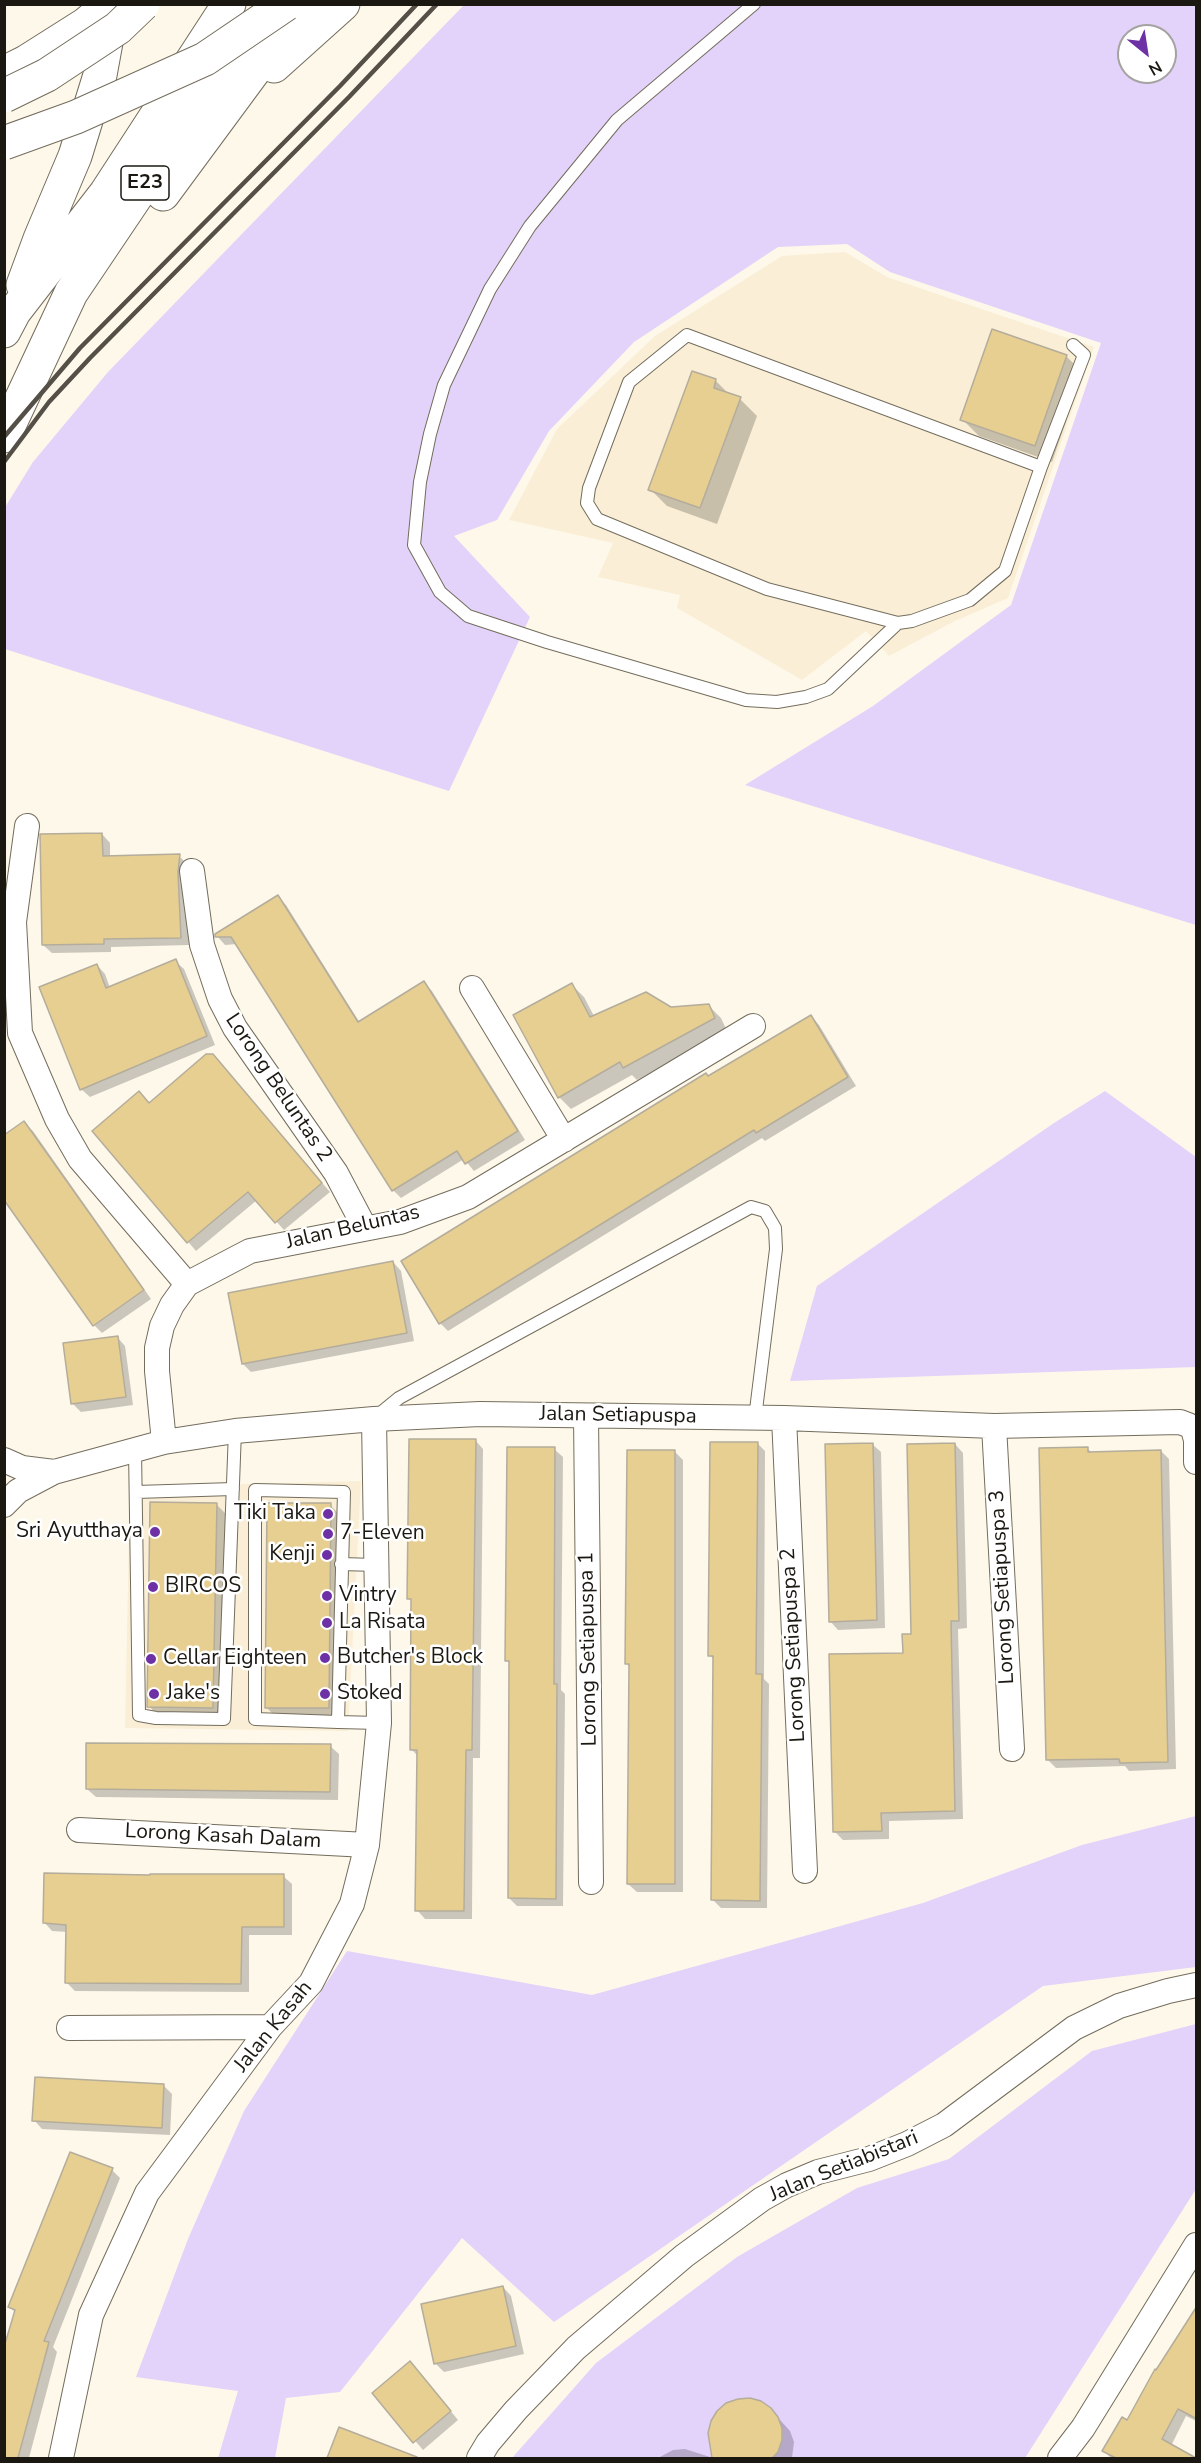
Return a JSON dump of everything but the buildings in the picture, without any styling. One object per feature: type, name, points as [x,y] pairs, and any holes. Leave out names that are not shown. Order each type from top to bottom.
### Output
[{"type":"highway","points":[[4,73],[26,62],[86,24],[112,4]]},
{"type":"highway","points":[[9,322],[40,239],[75,156],[99,75],[112,4]]},
{"type":"highway","points":[[4,96],[47,75],[118,28],[143,4]]},
{"type":"highway","name":"E23","points":[[9,322],[106,193],[230,4]]},
{"type":"highway","name":"E23","points":[[4,436],[71,293],[264,4]]},
{"type":"highway","points":[[4,143],[76,117],[206,59],[286,4]]},
{"type":"highway","points":[[38,367],[287,26],[307,4]]},
{"type":"highway","points":[[228,107],[343,4]]},
{"type":"street","points":[[27,826],[14,922],[20,1033],[57,1119],[80,1159],[187,1284]]},
{"type":"street","name":"Lorong Beluntas 2","points":[[192,871],[202,945],[220,999],[235,1028],[336,1173],[365,1228]]},
{"type":"street","points":[[472,988],[564,1140]]},
{"type":"street","name":"Jalan Beluntas","points":[[164,1442],[157,1371],[158,1348],[162,1326],[172,1305],[187,1284],[250,1251],[400,1222],[468,1197],[753,1026]]},
{"type":"street","name":"Jalan Setiapuspa","points":[[4,1505],[18,1491],[54,1472],[164,1442],[235,1431],[374,1419],[480,1414],[784,1418],[994,1426],[1180,1422],[1193,1429],[1197,1462]]},
{"type":"street","name":"Lorong Setiapuspa 1","points":[[586,1416],[591,1882]]},
{"type":"street","name":"Lorong Setiapuspa 2","points":[[784,1418],[805,1871]]},
{"type":"street","name":"Jalan Kasah","points":[[61,2458],[91,2315],[147,2193],[270,2027],[311,1983],[352,1904],[367,1845],[379,1723],[374,1419]]},
{"type":"street","name":"Lorong Setiapuspa 3","points":[[994,1426],[1012,1749]]},
{"type":"street","name":"Jalan Setiapuspa","points":[[4,1460],[22,1468],[54,1472]]},
{"type":"street","name":"Lorong Kasah Dalam","points":[[79,1830],[367,1845]]},
{"type":"street","name":"Jalan Setiabistari","points":[[479,2458],[516,2410],[576,2348],[684,2256],[762,2199],[818,2172],[869,2159],[907,2144],[944,2125],[1074,2028],[1119,2006],[1168,1990],[1197,1985]]},
{"type":"street","points":[[69,2028],[270,2027]]},
{"type":"street","points":[[1060,2458],[1083,2428],[1197,2245]]},
{"type":"lane","points":[[754,4],[617,120],[530,226],[490,290],[444,385],[430,434],[420,482],[414,545],[440,592],[468,615],[547,642],[746,700],[777,702],[806,698],[828,688],[898,622]]},
{"type":"lane","points":[[1041,467],[687,335],[629,382],[589,488],[587,503],[597,519],[767,589],[898,622],[912,621],[970,600],[1005,571],[1041,467],[1084,355],[1073,345]]},
{"type":"lane","points":[[374,1419],[399,1398],[752,1207],[765,1211],[775,1228],[776,1249],[755,1418]]},
{"type":"lane","points":[[135,1450],[139,1715],[156,1718],[224,1719],[235,1431]]},
{"type":"lane","points":[[136,1492],[233,1489]]},
{"type":"lane","points":[[339,1722],[344,1492],[255,1490],[255,1719],[339,1722],[379,1723]]},
{"type":"lane","points":[[341,1564],[376,1565]]},
{"type":"shaded area","points":[[464,5],[1196,5],[1196,925],[745,785],[873,706],[1011,605],[1101,343],[890,272],[847,244],[778,247],[634,342],[549,431],[497,520],[454,536],[530,617],[449,791],[5,649],[4,509],[33,462],[108,372]]},
{"type":"shaded area","points":[[845,252],[887,277],[1094,347],[1008,598],[953,622],[889,656],[866,631],[802,680],[677,608],[680,595],[598,577],[613,543],[509,520],[557,429],[655,336],[782,256]]},
{"type":"shaded area","points":[[1105,1091],[1196,1157],[1196,1367],[790,1381],[817,1286],[1054,1123]]},
{"type":"shaded area","points":[[361,1481],[348,1731],[125,1728],[130,1487]]},
{"type":"shaded area","points":[[1196,1816],[1196,1967],[1043,1986],[554,2322],[462,2238],[340,2392],[286,2398],[275,2458],[218,2458],[238,2391],[136,2377],[188,2239],[244,2111],[347,1951],[592,1995],[923,1903],[1082,1845]]},
{"type":"shaded area","points":[[1196,2024],[1196,2189],[1025,2458],[512,2458],[596,2363],[737,2257],[857,2188],[949,2159],[1092,2051]]},
{"type":"railway","points":[[4,437],[80,348],[340,86],[417,4]]},
{"type":"railway","points":[[4,462],[49,402],[90,358],[349,97],[437,4]]},
{"type":"place","name":"Tiki Taka","points":[[328,1514]]},
{"type":"place","name":"Sri Ayutthaya","points":[[155,1532]]},
{"type":"place","name":"7-Eleven","points":[[328,1534]]},
{"type":"place","name":"Kenji","points":[[327,1555]]},
{"type":"place","name":"BIRCOS","points":[[153,1587]]},
{"type":"place","name":"Vintry","points":[[327,1596]]},
{"type":"place","name":"La Risata","points":[[327,1623]]},
{"type":"place","name":"Butcher's Block","points":[[325,1658]]},
{"type":"place","name":"Cellar Eighteen","points":[[151,1659]]},
{"type":"place","name":"Jake's","points":[[154,1694]]},
{"type":"place","name":"Stoked","points":[[325,1694]]}]
